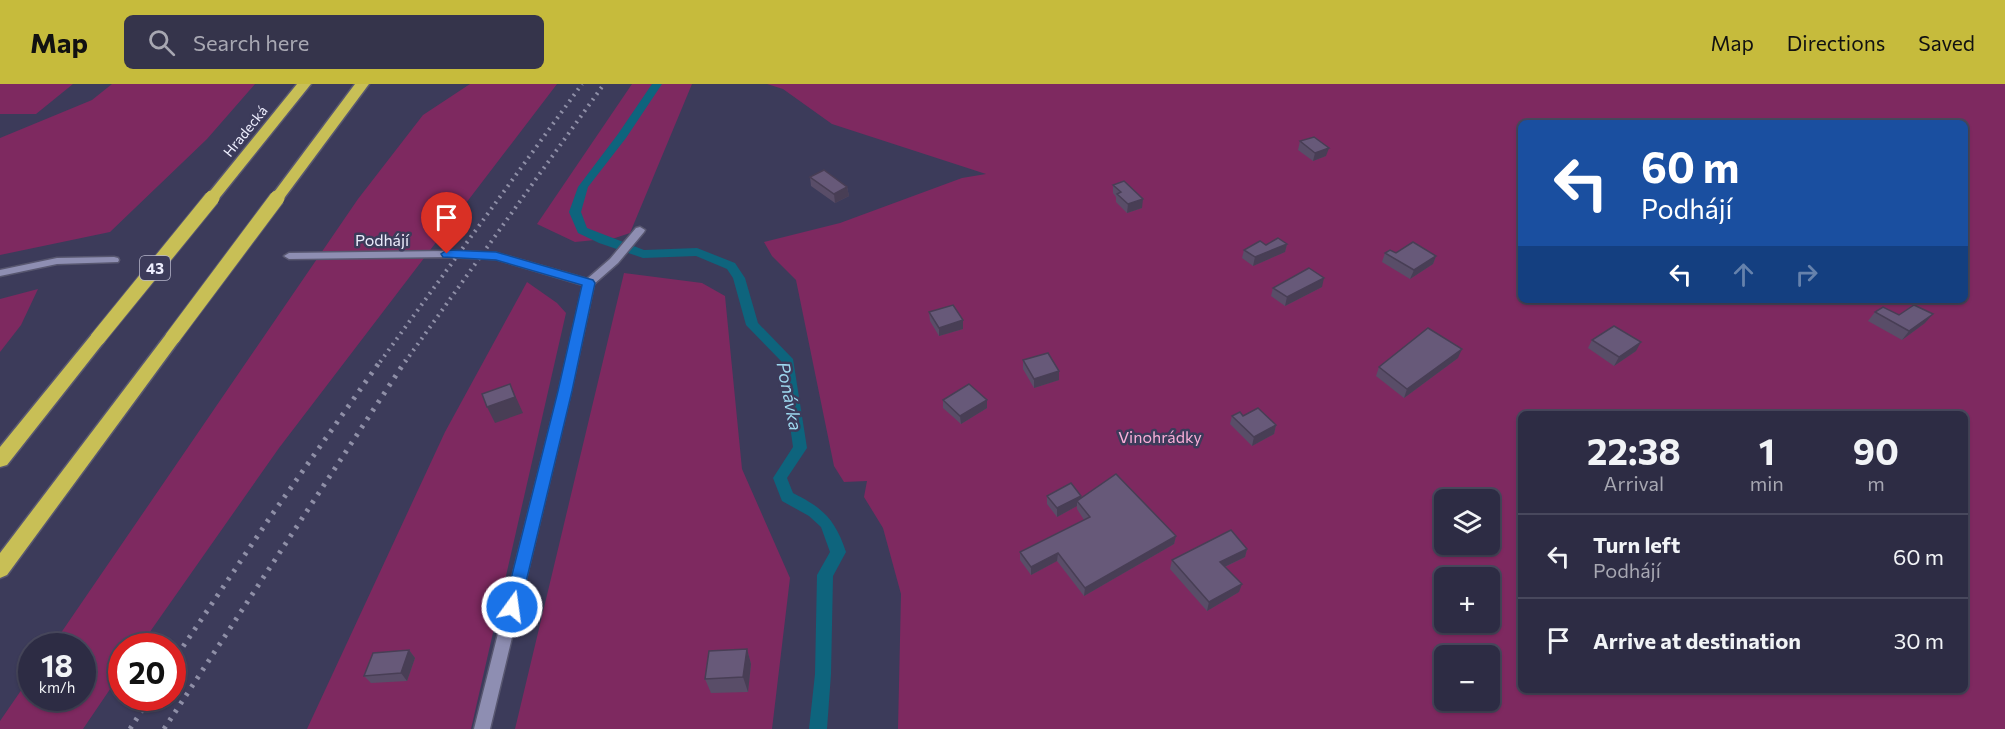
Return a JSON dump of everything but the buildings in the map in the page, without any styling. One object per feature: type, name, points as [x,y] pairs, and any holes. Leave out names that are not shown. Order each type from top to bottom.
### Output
[{"type":"highway","name":"Hradecká","points":[[0,460],[304,84]]},
{"type":"highway","points":[[0,569],[362,84]]},
{"type":"lane","points":[[482,729],[565,391],[589,283],[614,261],[640,230]]},
{"type":"lane","name":"Podhájí","points":[[289,256],[447,254],[496,256],[589,283]]},
{"type":"lane","points":[[0,273],[57,261],[114,260]]},
{"type":"green space","points":[[0,84],[73,84],[36,114],[0,114]]},
{"type":"green space","points":[[112,84],[255,84],[207,139],[110,232],[0,255],[0,138],[92,100]]},
{"type":"green space","points":[[470,84],[557,84],[279,448],[149,633],[108,633],[108,692],[96,710],[96,633],[61,633],[358,199],[423,115]]},
{"type":"green space","points":[[632,84],[692,84],[630,233],[615,238],[575,242],[537,224]]},
{"type":"green space","name":"Vinohrádky","points":[[767,84],[2005,84],[2005,729],[898,729],[901,594],[883,528],[864,497],[867,481],[844,482],[834,466],[796,280],[772,256],[764,242],[840,223],[962,178],[986,174],[832,124],[783,89]]},
{"type":"green space","points":[[624,273],[702,283],[725,296],[742,469],[790,578],[772,729],[515,729]]},
{"type":"green space","points":[[527,282],[557,303],[566,313],[471,729],[307,729],[445,432]]},
{"type":"green space","points":[[38,289],[21,325],[0,352],[0,299]]},
{"type":"green space","points":[[18,695],[18,711],[95,711],[83,729],[0,729],[0,721]]},
{"type":"waterway","name":"Ponávka","points":[[657,84],[622,136],[583,187],[575,212],[582,230],[643,254],[697,252],[731,266],[739,278],[752,325],[787,359],[800,448],[780,478],[787,497],[814,512],[826,523],[838,552],[825,575],[823,674],[818,729]]},
{"type":"railway","points":[[380,362],[582,84]]},
{"type":"railway","points":[[405,362],[604,84]]},
{"type":"railway","points":[[186,642],[271,516],[381,360]]},
{"type":"railway","points":[[164,729],[406,360]]},
{"type":"railway","points":[[130,729],[142,711]]},
{"type":"route","points":[[447,254],[496,256],[589,283],[512,607]]}]
